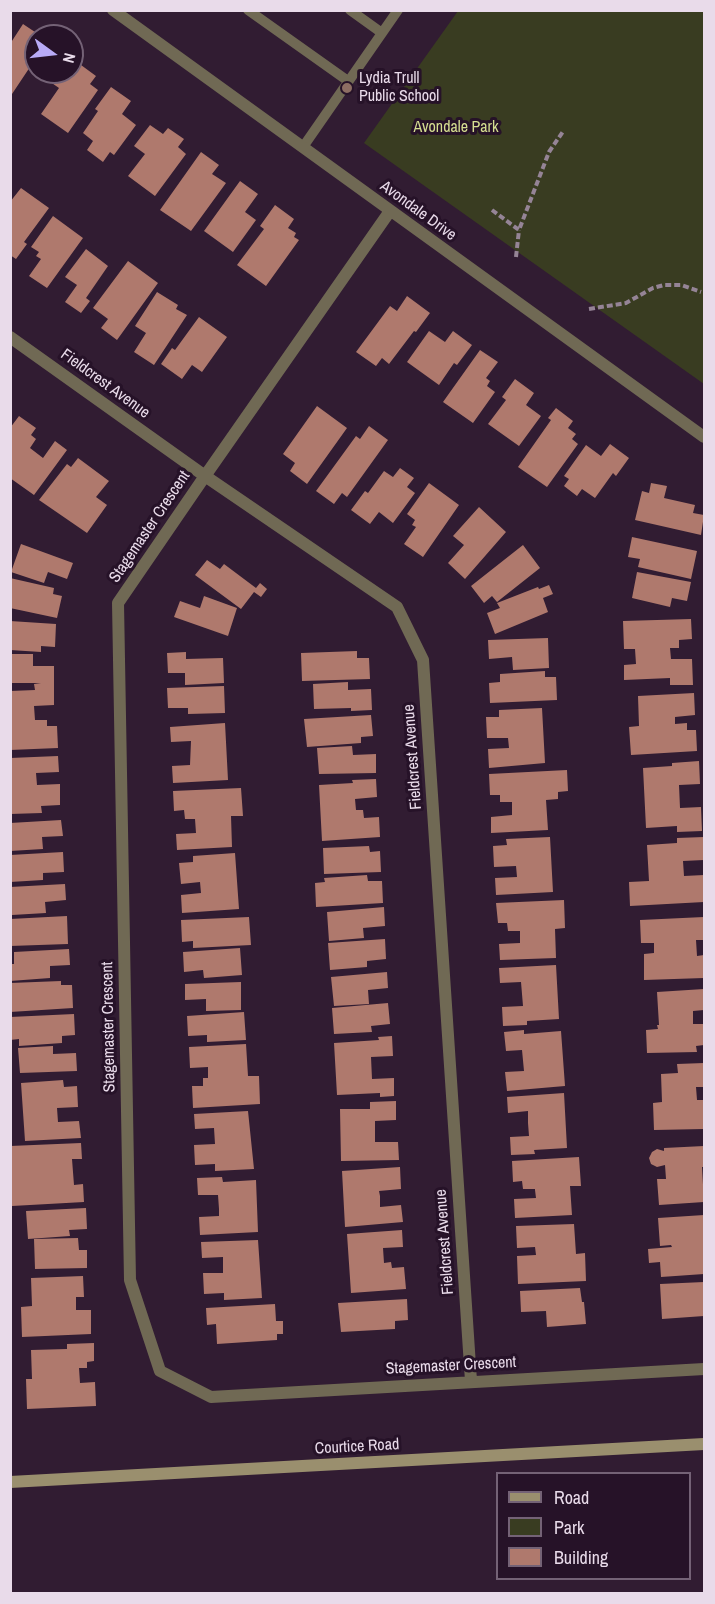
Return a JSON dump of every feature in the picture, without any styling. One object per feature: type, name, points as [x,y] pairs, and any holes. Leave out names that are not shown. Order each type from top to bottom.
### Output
[{"type":"main road","name":"Courtice Road","points":[[10,1482],[705,1444]]},
{"type":"street","name":"Avondale Drive","points":[[113,10],[705,437]]},
{"type":"street","name":"Stagemaster Crescent","points":[[390,211],[118,603],[130,1280],[160,1371],[212,1397],[705,1369]]},
{"type":"street","name":"Fieldcrest Avenue","points":[[10,337],[205,476],[398,608],[423,660],[471,1381]]},
{"type":"lane","points":[[248,10],[348,81]]},
{"type":"lane","points":[[350,10],[382,33]]},
{"type":"lane","points":[[303,147],[398,10]]},
{"type":"path","points":[[516,257],[519,230],[549,152],[564,130]]},
{"type":"path","points":[[492,210],[519,230]]},
{"type":"path","points":[[589,309],[626,303],[652,288],[664,285],[681,285],[701,292]]},
{"type":"green space","name":"Avondale Park","points":[[458,11],[704,11],[704,384],[364,143]]},
{"type":"building","points":[[24,25],[24,76],[10,97],[10,44]]},
{"type":"building","points":[[84,67],[96,76],[90,84],[98,90],[68,133],[41,114],[59,88],[53,84],[84,84]]},
{"type":"building","points":[[111,87],[131,101],[122,114],[136,125],[114,155],[110,152],[103,162],[87,150],[93,141],[83,133],[98,111],[95,109]]},
{"type":"building","points":[[150,125],[163,134],[168,128],[184,139],[178,147],[186,154],[155,196],[128,176],[145,154],[134,146]]},
{"type":"building","points":[[201,152],[219,165],[212,174],[226,183],[191,231],[160,210]]},
{"type":"building","points":[[240,181],[258,194],[245,212],[256,220],[233,252],[204,231]]},
{"type":"building","points":[[21,188],[49,208],[24,242],[27,244],[16,259],[10,255],[10,202]]},
{"type":"building","points":[[275,205],[294,219],[288,228],[296,233],[294,237],[299,240],[266,286],[237,265],[264,229],[260,226]]},
{"type":"building","points":[[53,216],[83,238],[47,288],[29,276],[41,259],[36,256],[39,252],[31,247]]},
{"type":"building","points":[[86,249],[108,266],[86,298],[90,301],[81,313],[65,302],[77,285],[65,277]]},
{"type":"building","points":[[128,261],[158,283],[117,340],[101,328],[108,319],[93,308]]},
{"type":"building","points":[[157,292],[178,305],[176,309],[187,315],[154,365],[134,352],[146,333],[135,326]]},
{"type":"building","points":[[407,296],[430,313],[389,364],[382,358],[376,366],[356,352],[390,306],[397,311]]},
{"type":"building","points":[[199,317],[227,337],[202,372],[192,365],[182,379],[161,364],[172,348],[175,350]]},
{"type":"building","points":[[429,331],[445,342],[453,331],[472,345],[457,365],[454,363],[439,385],[407,362]]},
{"type":"building","points":[[480,350],[498,362],[486,378],[490,381],[487,386],[495,392],[473,423],[443,402]]},
{"type":"building","points":[[515,379],[534,393],[526,405],[541,416],[519,446],[488,424],[506,400],[502,397]]},
{"type":"building","points":[[317,406],[347,428],[307,484],[290,471],[295,463],[283,454]]},
{"type":"building","points":[[556,408],[573,421],[568,428],[576,434],[572,439],[578,444],[547,487],[518,467],[551,420],[548,418]]},
{"type":"building","points":[[19,416],[36,428],[31,435],[36,439],[30,448],[43,458],[55,441],[67,450],[34,495],[10,478],[10,428]]},
{"type":"building","points":[[369,426],[388,440],[347,497],[342,493],[334,504],[316,491],[356,436],[360,439]]},
{"type":"building","points":[[610,444],[629,458],[616,476],[613,473],[595,498],[582,489],[577,496],[564,486],[569,479],[564,476],[586,445],[601,456]]},
{"type":"building","points":[[78,458],[109,481],[96,497],[107,505],[87,533],[39,500],[67,464],[71,467]]},
{"type":"building","points":[[400,468],[414,478],[407,487],[415,493],[393,523],[379,512],[370,524],[351,510],[365,491],[368,493],[384,471],[393,477]]},
{"type":"building","points":[[429,483],[459,505],[423,557],[404,544],[416,527],[412,525],[415,520],[407,514]]},
{"type":"building","points":[[651,483],[667,486],[664,498],[695,505],[693,513],[704,515],[701,535],[635,520],[642,491],[649,493]]},
{"type":"building","points":[[479,507],[506,532],[465,579],[448,563],[464,545],[453,536]]},
{"type":"building","points":[[632,537],[697,551],[691,579],[638,567],[640,559],[628,557]]},
{"type":"building","points":[[21,544],[73,563],[67,579],[48,572],[44,583],[11,572]]},
{"type":"building","points":[[523,545],[540,568],[497,602],[492,596],[484,603],[471,586]]},
{"type":"building","points":[[207,560],[220,569],[224,564],[256,588],[260,583],[267,589],[261,597],[254,592],[241,609],[195,575]]},
{"type":"building","points":[[637,572],[691,582],[687,601],[672,598],[670,607],[632,598]]},
{"type":"building","points":[[10,578],[54,588],[53,594],[62,596],[57,618],[10,608]]},
{"type":"building","points":[[549,585],[553,594],[543,598],[548,612],[495,634],[487,613],[500,608],[497,603]]},
{"type":"building","points":[[204,596],[237,608],[228,636],[174,617],[180,601],[200,608]]},
{"type":"building","points":[[691,619],[692,639],[679,640],[679,648],[670,648],[671,659],[692,659],[693,685],[670,685],[670,678],[624,680],[624,665],[636,664],[635,649],[624,649],[623,621]]},
{"type":"building","points":[[10,621],[56,624],[55,647],[41,646],[41,652],[10,650]]},
{"type":"building","points":[[548,638],[549,668],[513,670],[512,657],[489,659],[488,640]]},
{"type":"building","points":[[357,651],[357,658],[369,658],[370,679],[302,681],[301,653]]},
{"type":"building","points":[[186,652],[186,659],[223,658],[224,683],[185,685],[185,673],[168,673],[167,653]]},
{"type":"building","points":[[10,654],[33,654],[33,666],[54,666],[54,705],[34,706],[35,720],[47,720],[47,726],[57,726],[58,748],[10,750],[10,691],[35,690],[34,684],[41,683],[10,683]]},
{"type":"building","points":[[545,671],[545,677],[556,677],[557,700],[490,703],[489,683],[500,682],[500,674]]},
{"type":"building","points":[[348,682],[348,690],[371,689],[372,710],[314,709],[313,684]]},
{"type":"building","points":[[224,686],[225,713],[188,714],[188,708],[168,708],[167,688]]},
{"type":"building","points":[[694,693],[695,715],[675,717],[675,724],[687,723],[687,730],[696,730],[697,751],[631,755],[629,727],[639,726],[638,696]]},
{"type":"building","points":[[542,708],[545,763],[489,768],[488,749],[509,748],[508,738],[487,738],[486,717],[499,717],[499,710]]},
{"type":"building","points":[[371,715],[373,736],[361,737],[361,743],[307,747],[304,719]]},
{"type":"building","points":[[225,723],[228,780],[173,783],[172,766],[190,765],[191,741],[171,742],[170,727]]},
{"type":"building","points":[[352,746],[353,755],[376,754],[376,773],[319,774],[317,748]]},
{"type":"building","points":[[58,756],[59,772],[36,773],[37,785],[60,784],[60,805],[41,806],[42,813],[10,814],[10,758]]},
{"type":"building","points":[[699,761],[700,784],[679,785],[680,808],[701,807],[702,831],[677,832],[677,826],[646,828],[643,768]]},
{"type":"building","points":[[567,770],[568,791],[558,792],[558,799],[546,800],[548,830],[491,833],[491,817],[512,815],[512,802],[500,802],[500,795],[490,795],[489,774]]},
{"type":"building","points":[[376,779],[377,797],[355,799],[356,810],[363,810],[364,818],[379,817],[380,837],[322,841],[319,785]]},
{"type":"building","points":[[241,788],[243,816],[231,816],[232,847],[177,850],[176,834],[196,833],[195,819],[185,819],[184,810],[174,811],[173,791]]},
{"type":"building","points":[[61,820],[63,836],[42,837],[43,849],[10,851],[10,823]]},
{"type":"building","points":[[550,837],[553,892],[496,895],[495,878],[517,877],[516,866],[494,867],[493,846],[507,845],[506,839]]},
{"type":"building","points":[[704,837],[704,860],[683,861],[684,876],[704,875],[704,902],[630,906],[629,882],[649,881],[647,845],[677,843],[677,838]]},
{"type":"building","points":[[369,846],[370,852],[380,851],[381,872],[324,874],[323,848]]},
{"type":"building","points":[[63,852],[64,872],[43,873],[43,880],[10,882],[10,855]]},
{"type":"building","points":[[235,853],[239,909],[182,913],[181,895],[201,893],[200,882],[181,884],[179,863],[193,862],[193,856]]},
{"type":"building","points":[[367,875],[368,881],[382,881],[383,903],[316,907],[315,883],[325,882],[324,878]]},
{"type":"building","points":[[65,884],[66,900],[45,902],[46,913],[12,915],[10,887]]},
{"type":"building","points":[[564,900],[565,928],[555,929],[556,958],[500,960],[499,944],[520,943],[520,931],[508,931],[507,923],[498,923],[496,903]]},
{"type":"building","points":[[384,907],[385,926],[363,928],[364,938],[329,941],[327,912]]},
{"type":"building","points":[[67,916],[68,944],[10,946],[10,919]]},
{"type":"building","points":[[249,917],[251,945],[193,948],[193,941],[182,942],[181,920]]},
{"type":"building","points":[[704,917],[704,940],[696,940],[697,956],[704,955],[704,978],[644,980],[644,954],[654,953],[654,943],[641,943],[640,920]]},
{"type":"building","points":[[385,939],[386,959],[367,961],[367,967],[330,970],[328,943]]},
{"type":"building","points":[[240,948],[242,975],[204,978],[203,970],[184,972],[183,952]]},
{"type":"building","points":[[69,949],[70,965],[50,966],[50,978],[10,981],[10,964],[14,964],[14,952]]},
{"type":"building","points":[[556,965],[559,1019],[527,1021],[527,1025],[503,1026],[502,1007],[523,1006],[521,982],[500,983],[499,968]]},
{"type":"building","points":[[387,972],[388,988],[368,990],[369,1004],[334,1006],[331,977]]},
{"type":"building","points":[[61,981],[61,985],[72,985],[73,1008],[10,1012],[10,983]]},
{"type":"building","points":[[241,982],[241,1010],[206,1011],[206,999],[185,1000],[185,984]]},
{"type":"building","points":[[704,989],[704,1010],[693,1011],[693,1024],[704,1024],[704,1045],[696,1046],[697,1052],[647,1053],[646,1030],[658,1029],[657,1025],[659,1025],[657,992]]},
{"type":"building","points":[[388,1003],[390,1024],[371,1026],[372,1032],[334,1034],[332,1008]]},
{"type":"building","points":[[244,1012],[246,1040],[207,1042],[207,1035],[188,1036],[187,1016]]},
{"type":"building","points":[[74,1014],[75,1035],[62,1036],[62,1043],[19,1046],[19,1039],[10,1040],[10,1017]]},
{"type":"building","points":[[524,1030],[524,1034],[561,1031],[565,1086],[507,1091],[505,1072],[524,1071],[522,1050],[506,1051],[504,1032]]},
{"type":"building","points":[[392,1036],[393,1056],[371,1057],[372,1079],[394,1078],[394,1096],[380,1097],[380,1093],[337,1095],[334,1043],[379,1040],[378,1037]]},
{"type":"building","points":[[246,1044],[248,1076],[259,1076],[260,1104],[193,1108],[192,1086],[203,1086],[203,1078],[208,1078],[208,1067],[190,1068],[189,1047]]},
{"type":"building","points":[[53,1046],[53,1054],[76,1053],[77,1071],[20,1073],[18,1048]]},
{"type":"building","points":[[704,1063],[704,1087],[696,1087],[697,1100],[704,1100],[704,1129],[654,1130],[653,1103],[662,1102],[661,1074],[678,1073],[677,1064]]},
{"type":"building","points":[[63,1080],[64,1087],[77,1086],[78,1107],[57,1108],[58,1122],[79,1121],[81,1138],[25,1141],[21,1083]]},
{"type":"building","points":[[564,1093],[567,1148],[534,1150],[535,1154],[511,1155],[510,1137],[529,1136],[528,1111],[508,1113],[507,1097]]},
{"type":"building","points":[[396,1101],[396,1120],[375,1121],[375,1142],[398,1142],[399,1160],[341,1161],[340,1109],[370,1109],[370,1102]]},
{"type":"building","points":[[248,1111],[254,1169],[215,1171],[215,1164],[195,1165],[194,1145],[215,1144],[214,1128],[195,1129],[194,1114]]},
{"type":"building","points":[[81,1143],[82,1159],[72,1159],[74,1185],[83,1184],[84,1202],[12,1206],[10,1146]]},
{"type":"building","points":[[704,1146],[704,1167],[702,1167],[704,1202],[659,1205],[657,1179],[666,1179],[665,1165],[657,1167],[651,1164],[649,1158],[652,1152],[657,1149],[664,1151],[664,1148]]},
{"type":"building","points":[[579,1157],[581,1186],[570,1186],[572,1215],[515,1218],[514,1199],[536,1198],[535,1189],[523,1189],[522,1181],[513,1182],[512,1161]]},
{"type":"building","points":[[400,1167],[401,1189],[379,1191],[380,1207],[401,1205],[403,1222],[345,1227],[342,1171]]},
{"type":"building","points":[[222,1177],[223,1182],[256,1180],[258,1232],[200,1235],[199,1217],[219,1216],[219,1209],[218,1195],[198,1195],[197,1178]]},
{"type":"building","points":[[86,1208],[87,1229],[69,1230],[70,1236],[28,1239],[26,1211]]},
{"type":"building","points":[[704,1215],[704,1274],[661,1277],[660,1262],[649,1263],[648,1249],[672,1247],[671,1245],[660,1246],[658,1218]]},
{"type":"building","points":[[574,1224],[576,1254],[585,1253],[586,1281],[518,1284],[517,1256],[536,1255],[535,1247],[517,1248],[516,1226]]},
{"type":"building","points":[[402,1230],[403,1247],[383,1248],[384,1263],[391,1262],[392,1268],[404,1267],[406,1289],[351,1293],[347,1234]]},
{"type":"building","points":[[78,1238],[79,1250],[87,1250],[87,1268],[35,1269],[34,1239]]},
{"type":"building","points":[[258,1240],[262,1298],[224,1300],[224,1293],[204,1294],[203,1273],[223,1273],[223,1257],[202,1258],[201,1242]]},
{"type":"building","points":[[83,1276],[84,1297],[76,1297],[76,1310],[91,1310],[91,1334],[22,1337],[21,1307],[32,1306],[31,1278]]},
{"type":"building","points":[[704,1282],[704,1316],[662,1319],[660,1284]]},
{"type":"building","points":[[580,1288],[586,1324],[547,1327],[546,1311],[521,1312],[520,1291]]},
{"type":"building","points":[[407,1299],[408,1320],[395,1321],[395,1329],[341,1332],[338,1303]]},
{"type":"building","points":[[275,1304],[276,1321],[283,1321],[283,1334],[277,1334],[277,1340],[217,1344],[216,1324],[207,1325],[206,1308]]},
{"type":"building","points":[[94,1343],[94,1361],[87,1362],[87,1368],[79,1368],[80,1383],[95,1382],[96,1406],[27,1409],[26,1379],[32,1379],[31,1350],[67,1349],[67,1344]]},
{"type":"place","name":"Lydia Trull Public School","points":[[347,88]]}]
